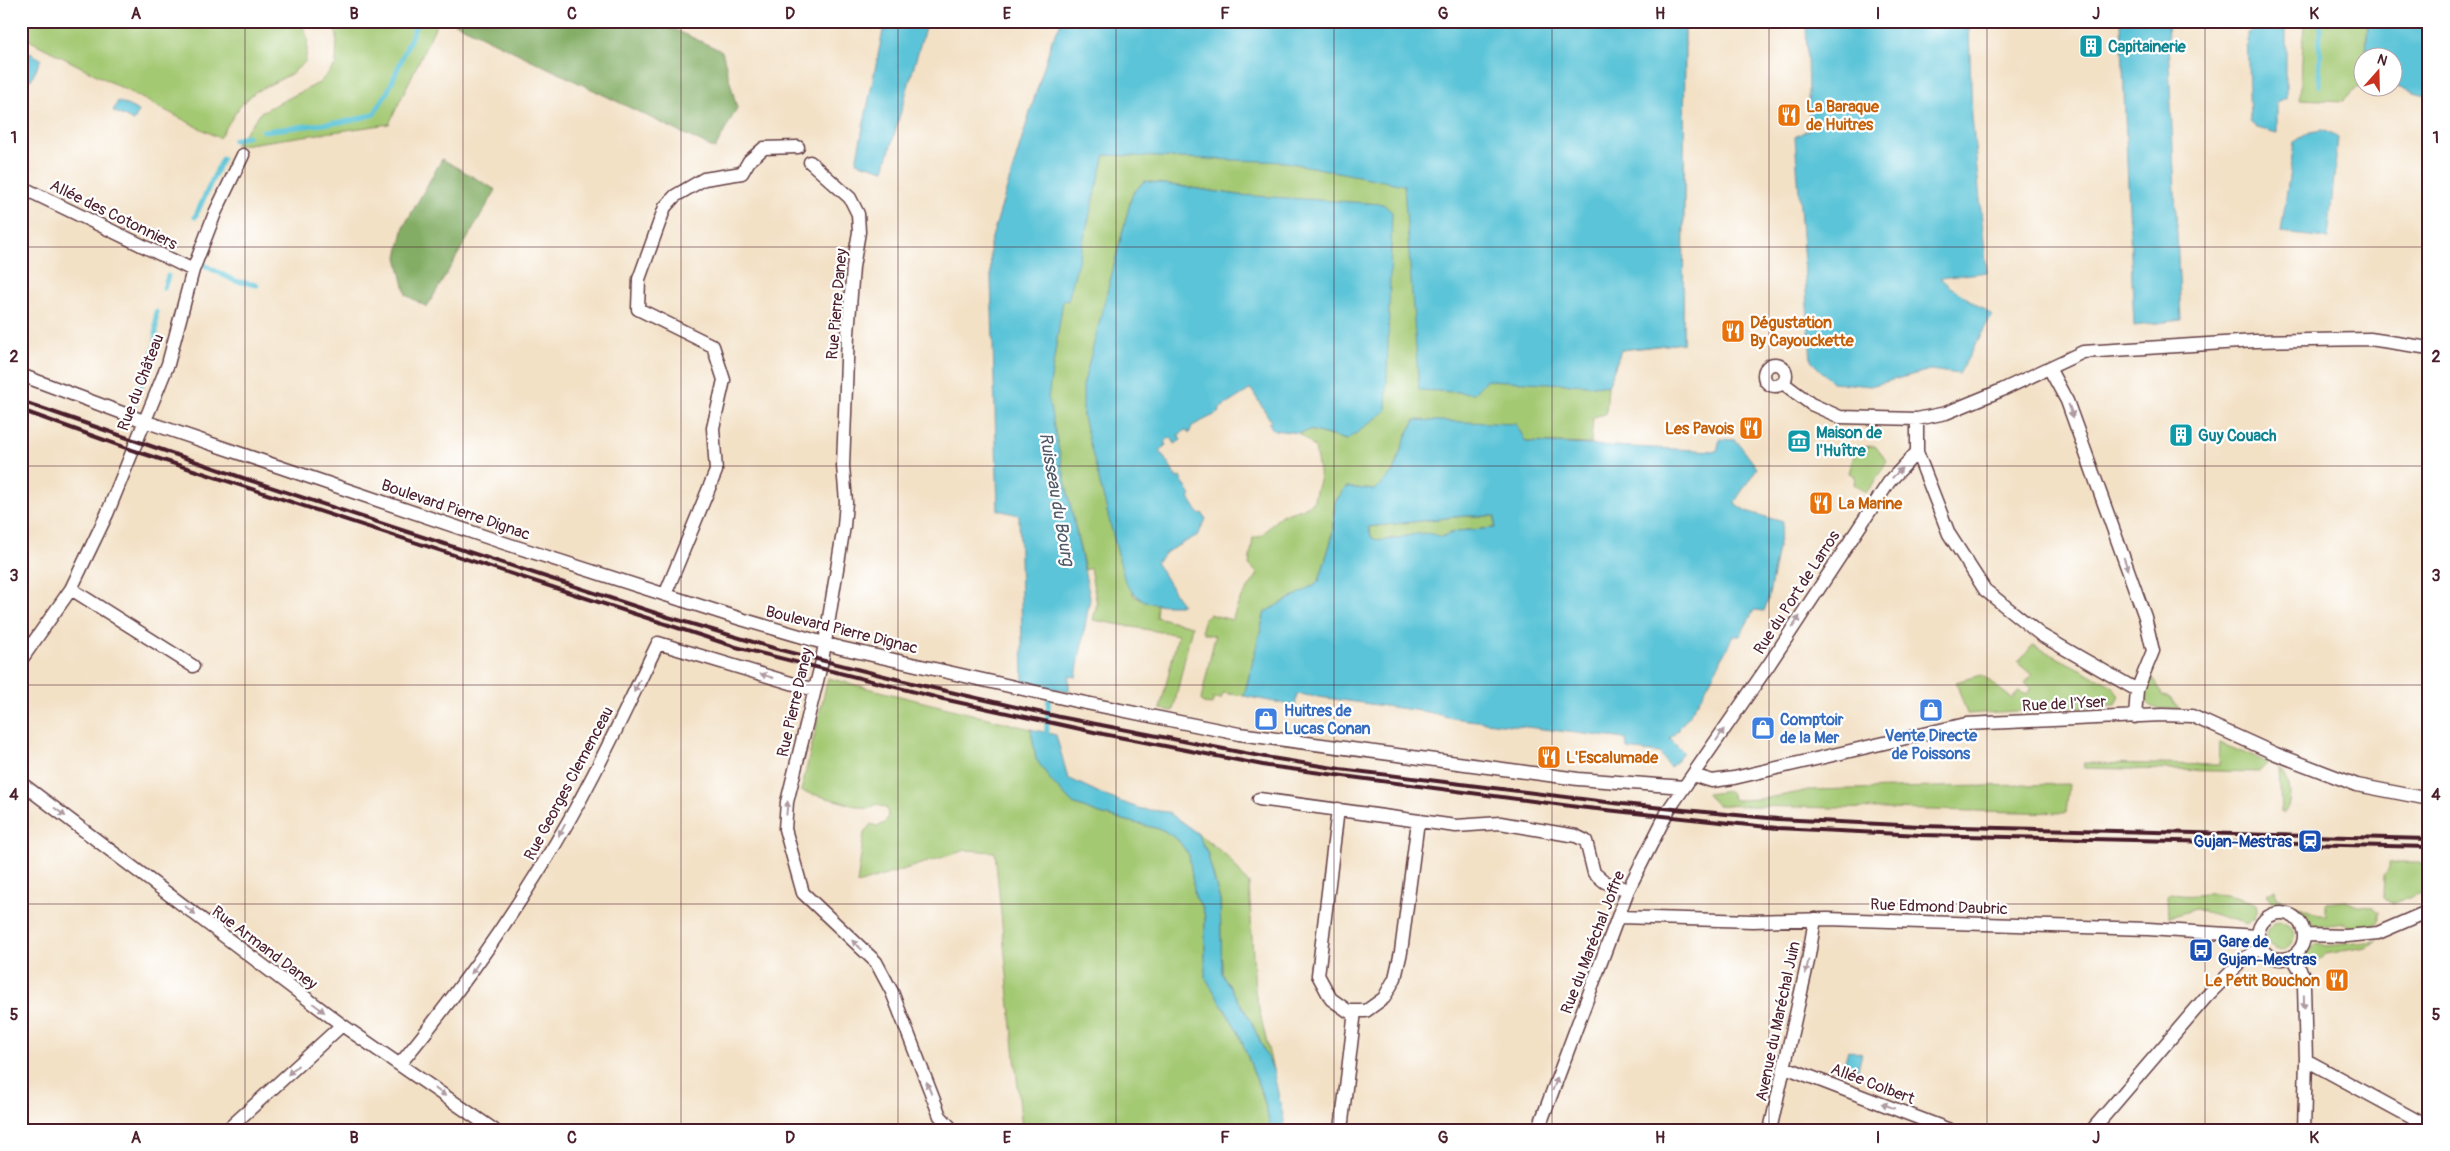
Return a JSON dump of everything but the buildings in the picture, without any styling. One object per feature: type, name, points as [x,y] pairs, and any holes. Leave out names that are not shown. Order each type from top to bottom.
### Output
[{"type":"street","points":[[665,595],[716,471],[714,428],[724,380],[713,346],[638,309],[638,279],[665,207],[675,196],[704,179],[742,174],[749,161],[764,148],[798,147]]},
{"type":"street","name":"Rue du Château","points":[[21,660],[70,590],[107,514],[168,364],[193,270],[214,213],[243,155]]},
{"type":"street","name":"Rue Pierre Daney","points":[[810,162],[850,198],[860,220],[848,334],[843,466],[846,502],[838,572],[814,690],[787,802],[785,829],[803,893],[876,962],[892,992],[940,1116],[953,1130]]},
{"type":"street","name":"Allée des Cotonniers","points":[[21,187],[193,270]]},
{"type":"street","points":[[1783,383],[1811,404],[1840,417],[1917,419],[1946,413],[2083,352],[2245,342],[2370,339],[2429,348]]},
{"type":"street","points":[[2049,368],[2067,401],[2145,617],[2153,651],[2137,690],[2135,716]]},
{"type":"street","name":"Boulevard Pierre Dignac","points":[[21,375],[144,421],[504,543],[824,644],[1068,699],[1239,734],[1578,780],[1684,787]]},
{"type":"street","points":[[1917,419],[1917,452],[1949,534],[1986,590],[2040,635],[2137,690]]},
{"type":"street","name":"Rue du Port de Larros","points":[[1693,775],[1883,490],[1917,452]]},
{"type":"street","points":[[70,590],[193,666]]},
{"type":"street","name":"Rue Georges Clemenceau","points":[[400,1064],[463,985],[544,863],[608,745],[658,643],[814,690]]},
{"type":"street","name":"Rue de l'Yser","points":[[1693,775],[1712,781],[1734,778],[1966,724],[2135,716],[2192,716],[2340,780],[2393,793],[2429,799]]},
{"type":"street","name":"Rue du Maréchal Joffre","points":[[1538,1130],[1628,890],[1669,809],[1693,775]]},
{"type":"street","name":"Rue Armand Daney","points":[[21,783],[342,1025],[494,1130]]},
{"type":"street","points":[[1259,799],[1456,826],[1500,823],[1576,836],[1586,841],[1594,873],[1605,882],[1628,890]]},
{"type":"street","points":[[1338,809],[1318,976],[1331,999],[1348,1011],[1366,1011],[1384,998],[1395,978],[1401,952],[1418,821]]},
{"type":"street","points":[[2304,935],[2346,936],[2378,932],[2429,911]]},
{"type":"street","points":[[2092,1130],[2206,997],[2259,941],[2261,924],[2265,919],[2277,913],[2290,915],[2300,923],[2304,935],[2301,947],[2292,956],[2303,976],[2306,1060],[2304,1130]]},
{"type":"street","name":"Rue Edmond Daubric","points":[[1619,917],[1753,921],[1815,919],[2148,929],[2259,941],[2271,957],[2278,959],[2292,956]]},
{"type":"street","name":"Avenue du Maréchal Juin","points":[[1770,1130],[1785,1067],[1815,919]]},
{"type":"street","points":[[1341,1130],[1355,1011]]},
{"type":"street","points":[[228,1130],[342,1025]]},
{"type":"street","points":[[2306,1060],[2429,1127]]},
{"type":"street","name":"Allée Colbert","points":[[1785,1067],[1950,1130]]},
{"type":"green space","points":[[21,21],[44,23],[48,21],[297,21],[305,30],[307,51],[305,62],[291,74],[255,92],[240,106],[219,138],[21,36]]},
{"type":"green space","points":[[329,21],[438,21],[389,124],[234,146],[261,112],[319,83],[336,65],[337,35]]},
{"type":"green space","points":[[451,21],[656,21],[722,51],[737,108],[715,149]]},
{"type":"green space","points":[[1685,21],[1683,343],[1621,350],[1608,386],[1606,414],[1593,417],[1591,444],[1525,442],[1447,422],[1415,420],[1406,436],[1393,472],[1375,490],[1346,487],[1335,502],[1332,538],[1319,581],[1265,612],[1244,696],[1223,693],[1221,699],[1214,698],[1212,704],[1203,703],[1201,700],[1215,636],[1204,633],[1202,630],[1204,618],[1209,614],[1232,620],[1239,602],[1258,574],[1249,565],[1253,538],[1261,536],[1281,515],[1302,509],[1313,502],[1320,477],[1315,448],[1299,433],[1310,430],[1347,440],[1239,195],[1144,181],[1132,195],[1084,386],[1083,417],[1134,596],[1157,605],[1156,617],[1192,626],[1173,711],[1160,709],[1178,635],[1093,620],[1097,604],[1090,568],[1085,570],[1022,298],[1065,161]]},
{"type":"green space","points":[[2304,21],[2368,21],[2366,48],[2352,48],[2352,92],[2344,101],[2300,99]]},
{"type":"green space","points":[[442,159],[496,190],[427,307],[406,295],[397,257],[404,226]]},
{"type":"green space","points":[[1875,446],[1887,461],[1883,470],[1866,493],[1854,484],[1855,476],[1849,473],[1856,447]]},
{"type":"green space","points":[[1464,516],[1495,516],[1495,528],[1457,531],[1441,537],[1393,538],[1380,542],[1372,538],[1368,527]]},
{"type":"green space","points":[[2033,645],[2111,685],[2119,696],[2115,705],[1967,714],[1956,682],[1982,675],[2012,699],[2019,691],[2026,695],[2031,689],[2025,683],[2032,675],[2018,663]]},
{"type":"green space","points":[[828,678],[1031,729],[1036,759],[1073,804],[1100,814],[1163,830],[1178,840],[1189,855],[1195,897],[1203,908],[1205,918],[1205,955],[1222,1006],[1238,1031],[1264,1100],[1271,1130],[1022,1130],[995,852],[966,850],[857,884],[864,833],[871,824],[877,826],[885,822],[888,815],[887,809],[877,804],[868,809],[801,791]]},
{"type":"green space","points":[[2151,678],[2155,680],[2162,695],[2170,698],[2179,708],[2154,708],[2146,702],[2147,688]]},
{"type":"green space","points":[[2220,743],[2268,763],[2259,772],[2084,768],[2084,763],[2219,765]]},
{"type":"green space","points":[[2279,768],[2283,772],[2290,789],[2288,807],[2285,812],[2281,812]]},
{"type":"green space","points":[[2069,784],[2066,813],[1717,805],[1706,794],[1729,791],[1734,800],[1744,800],[1808,790]]},
{"type":"green space","points":[[1197,833],[1227,856],[1249,884],[1255,991],[1273,1070],[1250,1019],[1222,974],[1220,901],[1207,852]]},
{"type":"green space","points":[[2389,863],[2429,863],[2429,888],[2393,904],[2383,898],[2384,875],[2389,868]]},
{"type":"green space","points":[[2275,889],[2276,897],[2319,915],[2326,915],[2326,903],[2345,901],[2359,906],[2373,907],[2379,912],[2379,921],[2370,929],[2356,930],[2344,923],[2316,927],[2297,908],[2271,902],[2266,894]]},
{"type":"green space","points":[[2171,893],[2232,896],[2257,904],[2258,910],[2255,918],[2247,924],[2196,909],[2169,917],[2168,895]]},
{"type":"green space","points":[[2280,922],[2290,926],[2294,936],[2290,946],[2280,950],[2270,946],[2266,936],[2270,926]]},
{"type":"green space","points":[[2377,941],[2366,947],[2326,954],[2306,969],[2303,961],[2306,954],[2317,943],[2326,946]]},
{"type":"water","points":[[885,21],[927,21],[884,170],[856,162]]},
{"type":"water","points":[[1062,21],[1685,21],[1683,343],[1621,350],[1608,386],[1486,380],[1474,393],[1419,390],[1404,185],[1286,162],[1105,155],[1068,301],[1063,300],[1048,398],[1090,598],[1076,677],[1069,676],[1069,692],[1023,681],[1019,515],[998,510],[990,244],[1052,40]]},
{"type":"water","points":[[1806,21],[1961,21],[1969,25],[1972,117],[1987,272],[1940,278],[1992,315],[1959,374],[1930,370],[1870,386],[1832,382],[1811,361],[1795,137],[1809,129]]},
{"type":"water","points":[[2121,21],[2167,21],[2181,320],[2134,326]]},
{"type":"water","points":[[2368,21],[2429,21],[2429,93],[2425,95],[2402,89],[2402,48],[2366,48]]},
{"type":"water","points":[[2265,26],[2286,30],[2286,98],[2277,102],[2277,133],[2257,128],[2250,122],[2247,33]]},
{"type":"water","points":[[30,53],[41,59],[31,80],[21,75]]},
{"type":"water","points":[[118,101],[139,111],[134,121],[113,111]]},
{"type":"water","points":[[2322,130],[2338,137],[2328,238],[2281,233],[2294,142],[2310,132]]},
{"type":"water","points":[[1144,181],[1239,195],[1383,204],[1392,212],[1386,411],[1347,440],[1310,430],[1299,433],[1273,430],[1269,423],[1271,421],[1251,389],[1219,409],[1220,412],[1192,426],[1189,434],[1186,430],[1178,435],[1181,440],[1175,444],[1171,437],[1164,442],[1166,445],[1160,451],[1177,478],[1180,477],[1191,496],[1189,498],[1199,514],[1202,513],[1206,519],[1198,535],[1168,551],[1156,562],[1182,605],[1156,604],[1143,600],[1125,582],[1083,417],[1083,386],[1132,195]]},
{"type":"water","points":[[1415,420],[1516,424],[1526,442],[1717,451],[1720,439],[1736,440],[1757,468],[1734,503],[1746,511],[1783,522],[1768,600],[1764,611],[1754,610],[1740,636],[1733,636],[1713,676],[1689,715],[1670,739],[1683,752],[1670,768],[1660,753],[1627,749],[1626,739],[1452,718],[1428,712],[1297,694],[1295,706],[1244,696],[1265,612],[1319,581],[1332,538],[1335,502],[1346,487],[1375,490],[1393,472],[1406,436]],"holes":[[[1464,516],[1495,516],[1495,528],[1457,531],[1441,537],[1423,533],[1380,540],[1372,538],[1368,527]]]},
{"type":"water","points":[[1031,729],[1056,735],[1068,778],[1108,797],[1141,809],[1168,812],[1197,833],[1207,852],[1220,901],[1222,974],[1250,1019],[1273,1070],[1286,1130],[1271,1130],[1264,1100],[1238,1031],[1205,977],[1205,918],[1203,908],[1195,897],[1189,855],[1178,840],[1163,830],[1100,814],[1073,804],[1052,782],[1036,759]]},
{"type":"water","points":[[1848,1050],[1862,1054],[1857,1072],[1843,1068]]},
{"type":"waterway","points":[[263,131],[350,121],[374,114],[388,91],[418,21]]},
{"type":"waterway","points":[[2319,86],[2320,21]]},
{"type":"waterway","points":[[234,140],[248,136]]},
{"type":"waterway","points":[[195,217],[222,159]]},
{"type":"waterway","points":[[198,262],[235,281],[257,285]]},
{"type":"waterway","points":[[164,288],[168,276]]},
{"type":"waterway","points":[[134,404],[156,343],[156,312]]},
{"type":"waterway","name":"Ruisseau du Bourg","points":[[1046,739],[1050,680]]},
{"type":"railway","points":[[21,401],[246,479],[668,617],[777,649],[920,685],[1060,717],[1265,757],[1340,769],[1622,804],[1778,819],[1921,826],[2429,839]]},
{"type":"railway","points":[[21,410],[132,450],[736,647],[943,699],[1103,734],[1268,766],[1578,807],[1777,828],[1921,835],[2429,847]]},
{"type":"place","name":"Capitainerie","points":[[2091,46]]},
{"type":"place","name":"La Baraque de Huitres","points":[[1789,115]]},
{"type":"place","name":"Dégustation By Cayouckette","points":[[1733,331]]},
{"type":"place","name":"Les Pavois","points":[[1751,428]]},
{"type":"place","name":"Guy Couach","points":[[2181,435]]},
{"type":"place","name":"Maison de l'Huître","points":[[1799,441]]},
{"type":"place","name":"La Marine","points":[[1821,503]]},
{"type":"place","name":"Vente Directe de Poissons","points":[[1931,710]]},
{"type":"place","name":"Huitres de Lucas Conan","points":[[1266,719]]},
{"type":"place","name":"Comptoir de la Mer","points":[[1763,728]]},
{"type":"place","name":"L'Escalumade","points":[[1549,757]]},
{"type":"place","name":"Gujan-Mestras","points":[[2310,841]]},
{"type":"place","name":"Gare de Gujan-Mestras","points":[[2201,950]]},
{"type":"place","name":"Le Petit Bouchon","points":[[2337,980]]}]
